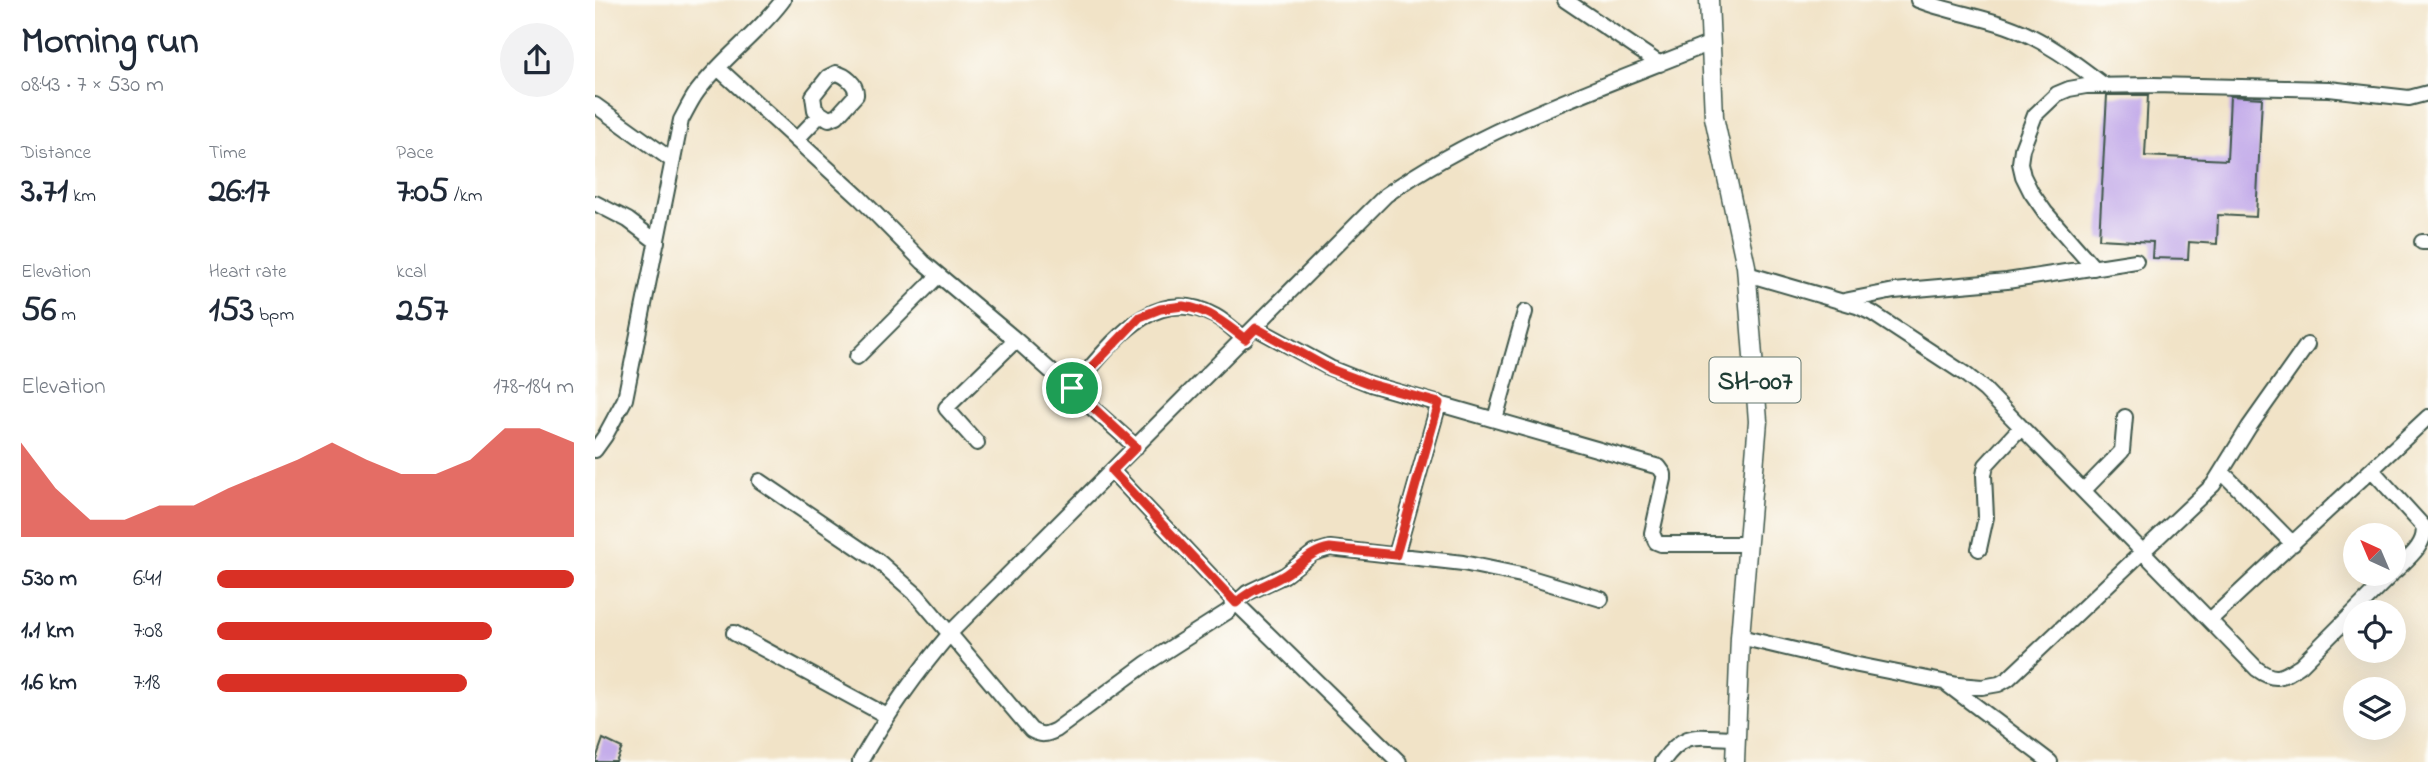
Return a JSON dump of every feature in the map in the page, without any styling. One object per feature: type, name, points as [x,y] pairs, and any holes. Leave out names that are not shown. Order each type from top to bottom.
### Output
[{"type":"main road","name":"SH-007","points":[[1709,0],[1714,117],[1747,274],[1758,421],[1740,637],[1735,762]]},
{"type":"street","points":[[595,450],[625,399],[681,120],[697,92],[717,68],[770,17],[783,0]]},
{"type":"street","points":[[1565,0],[1660,64]]},
{"type":"street","points":[[1919,0],[2008,26],[2035,38],[2069,58],[2105,86]]},
{"type":"street","points":[[860,762],[915,675],[950,634],[1386,195],[1415,174],[1452,153],[1711,43]]},
{"type":"street","points":[[717,68],[860,198],[938,276],[1072,388],[1136,447]]},
{"type":"street","points":[[2094,268],[2045,212],[2027,184],[2020,163],[2022,149],[2035,115],[2057,94],[2069,89],[2105,86],[2329,89],[2409,98],[2428,93]]},
{"type":"street","points":[[595,105],[673,161]]},
{"type":"street","points":[[796,140],[820,115]]},
{"type":"street","points":[[595,203],[628,219],[657,242]]},
{"type":"street","points":[[1843,302],[1894,291],[2007,281],[2136,261]]},
{"type":"street","points":[[1747,274],[1872,313],[1965,374],[2084,490],[2256,669],[2266,676],[2284,676],[2301,664],[2380,586]]},
{"type":"street","points":[[857,357],[938,276]]},
{"type":"street","points":[[1072,388],[1128,327],[1140,317],[1160,309],[1183,306],[1199,308],[1217,317],[1245,339]]},
{"type":"street","points":[[1495,419],[1525,312]]},
{"type":"street","points":[[1256,328],[1330,369],[1370,384],[1659,467],[1664,479],[1652,533],[1656,542],[1668,546],[1748,544]]},
{"type":"street","points":[[977,443],[946,408],[1016,340]]},
{"type":"street","points":[[1740,637],[1944,682],[1982,687],[1999,684],[2008,679],[2213,485],[2249,427],[2307,345]]},
{"type":"street","points":[[1396,555],[1439,403]]},
{"type":"street","points":[[2084,490],[2122,451],[2125,417]]},
{"type":"street","points":[[2210,621],[2428,418]]},
{"type":"street","points":[[1979,549],[1986,517],[1986,465],[2021,427]]},
{"type":"street","points":[[2372,470],[2426,532],[2425,539],[2406,560]]},
{"type":"street","points":[[1112,471],[1236,603],[1399,762]]},
{"type":"street","points":[[2222,472],[2293,544]]},
{"type":"street","points":[[760,481],[878,561],[917,594],[1031,730],[1038,734],[1047,735],[1056,730],[1147,663],[1227,612],[1247,593],[1285,575],[1319,550],[1330,548],[1463,563],[1521,575],[1601,599]]},
{"type":"street","points":[[734,633],[887,716]]},
{"type":"street","points":[[1944,682],[2050,762]]},
{"type":"street","points":[[1662,762],[1673,747],[1684,739],[1736,738]]},
{"type":"building","points":[[2107,95],[2148,95],[2145,156],[2227,160],[2230,96],[2262,98],[2256,217],[2218,215],[2217,244],[2189,242],[2188,259],[2152,258],[2153,242],[2099,239]]},
{"type":"building","points":[[603,739],[622,748],[616,762],[595,762]]},
{"type":"route","points":[[1183,306],[1199,308],[1217,317],[1245,339],[1256,328],[1330,369],[1370,384],[1439,403],[1396,555],[1330,548],[1319,550],[1285,575],[1252,589],[1236,603],[1112,471],[1136,447],[1072,388],[1140,317],[1160,309],[1183,306]]}]
